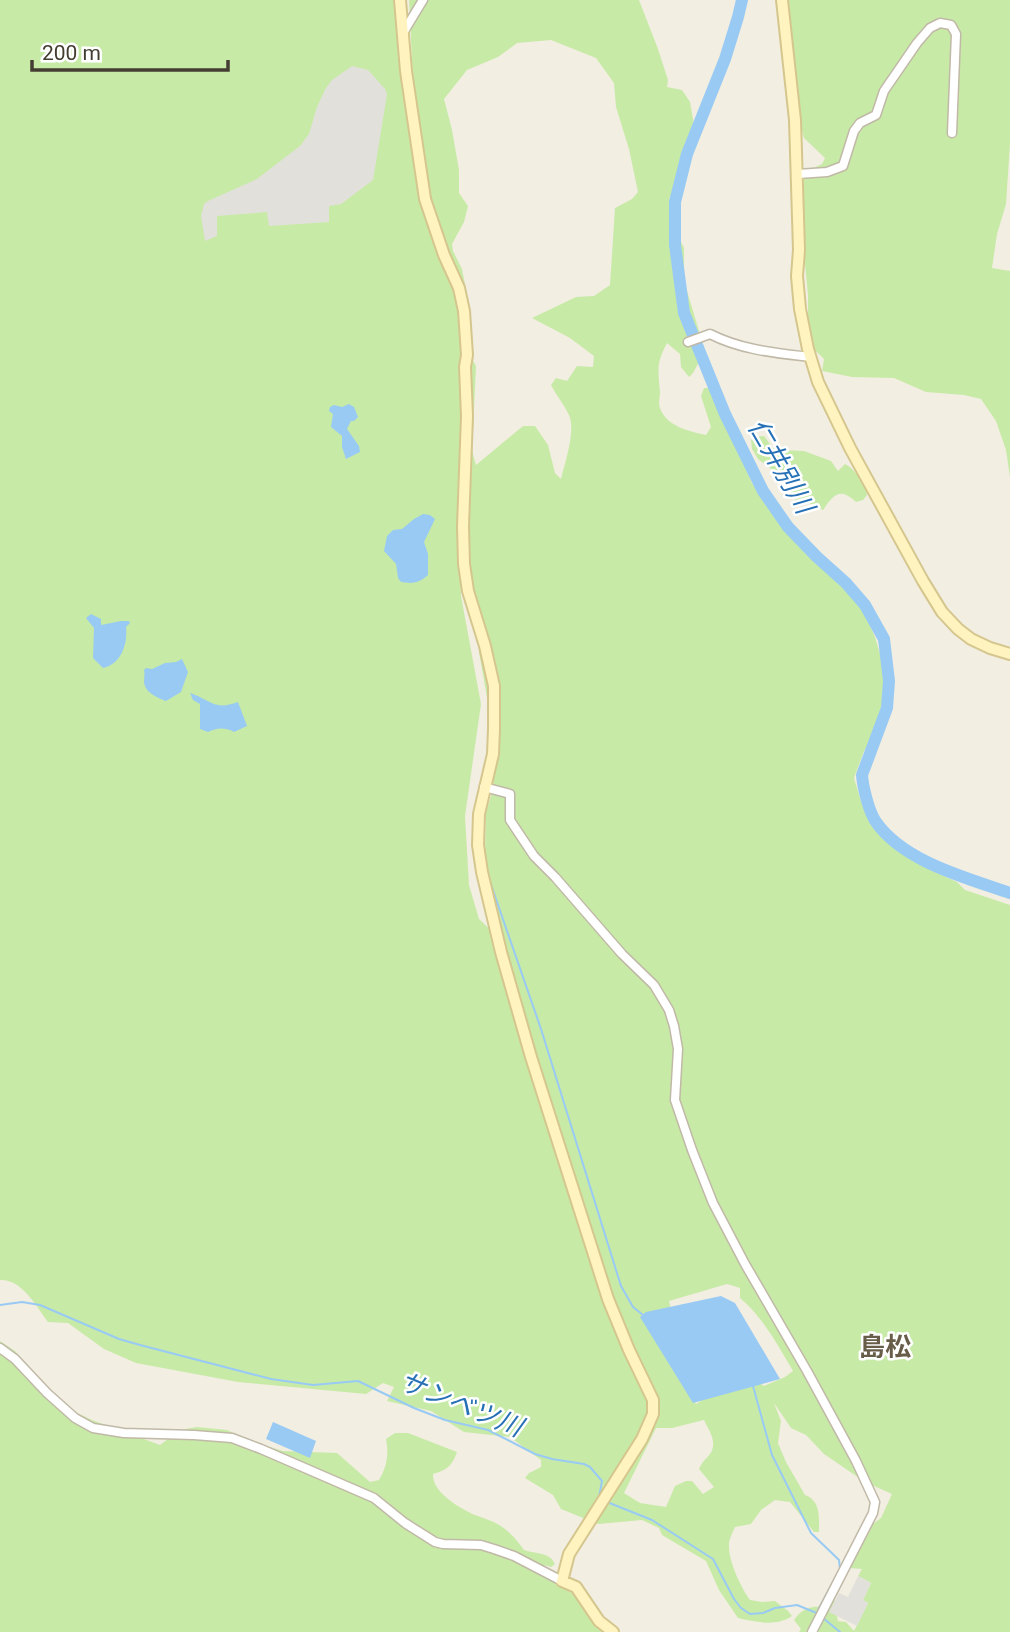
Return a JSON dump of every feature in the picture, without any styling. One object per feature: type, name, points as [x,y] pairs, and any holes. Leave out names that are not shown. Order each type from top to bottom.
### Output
[{"type":"street","points":[[400,0],[402,36],[425,199],[459,288],[464,311],[467,355],[464,564],[468,591],[494,686],[492,754],[479,814],[478,845],[482,872],[501,952],[531,1057],[608,1299],[653,1400],[653,1414],[646,1432],[569,1553],[562,1581]]},
{"type":"street","points":[[402,36],[423,0]]},
{"type":"street","points":[[782,0],[795,120],[800,250],[797,276],[800,309],[818,382],[838,425],[942,612],[971,639],[1010,654]]},
{"type":"street","points":[[798,174],[827,172],[843,166],[854,131],[860,123],[876,115],[884,91],[916,43],[930,28],[940,23],[951,25],[957,34],[952,133]]},
{"type":"street","points":[[688,342],[710,334],[763,352],[810,357]]},
{"type":"street","points":[[484,787],[510,794],[510,820],[534,856],[622,954],[654,985],[669,1010],[678,1049],[675,1100],[713,1203],[856,1461],[875,1502],[873,1513],[812,1632]]},
{"type":"street","points":[[0,1348],[15,1359],[75,1418],[93,1428],[124,1433],[232,1438],[261,1449],[374,1498],[405,1523],[435,1542],[481,1545],[494,1549],[576,1587],[599,1621],[613,1632]]},
{"type":"green space","points":[[0,0],[397,0],[397,28],[405,99],[414,101],[409,0],[639,0],[668,80],[667,87],[682,90],[690,102],[694,125],[669,198],[680,208],[679,238],[684,248],[684,281],[705,351],[689,377],[681,367],[680,354],[667,343],[659,367],[660,408],[673,424],[706,435],[711,427],[701,396],[704,388],[710,388],[752,483],[798,543],[820,556],[850,590],[865,614],[883,664],[884,715],[864,751],[854,778],[871,825],[891,846],[957,882],[965,890],[1010,905],[1010,1632],[799,1632],[801,1629],[794,1620],[801,1612],[809,1608],[828,1606],[832,1600],[837,1601],[835,1607],[838,1621],[846,1622],[854,1631],[868,1603],[863,1600],[871,1583],[858,1576],[862,1569],[849,1568],[869,1527],[881,1518],[892,1494],[865,1482],[824,1454],[806,1435],[791,1428],[774,1403],[781,1421],[778,1443],[805,1495],[816,1505],[819,1532],[814,1532],[790,1502],[775,1500],[761,1510],[751,1524],[735,1527],[729,1551],[746,1595],[750,1600],[775,1601],[792,1616],[779,1622],[766,1623],[738,1618],[719,1590],[706,1561],[662,1535],[659,1528],[642,1520],[598,1524],[561,1509],[553,1495],[525,1478],[541,1467],[541,1460],[510,1437],[464,1432],[431,1411],[387,1401],[394,1387],[383,1383],[366,1394],[238,1382],[136,1363],[104,1349],[68,1323],[48,1322],[22,1289],[8,1281],[0,1280]],"holes":[[[551,40],[596,58],[614,83],[616,107],[638,192],[632,199],[615,208],[610,285],[594,296],[576,297],[532,318],[570,338],[594,356],[593,367],[577,366],[567,381],[556,378],[551,385],[566,409],[571,427],[561,479],[555,473],[548,445],[535,426],[523,426],[476,465],[472,451],[476,366],[472,359],[468,300],[462,269],[452,244],[464,222],[468,206],[459,193],[459,170],[444,99],[467,70],[498,57],[517,43]],[[459,515],[476,604],[479,652],[496,748],[493,789],[486,813],[485,853],[501,934],[495,934],[479,919],[469,885],[465,816],[481,704],[461,596]],[[727,1284],[740,1288],[740,1298],[763,1323],[793,1371],[764,1386],[755,1380],[719,1389],[696,1404],[691,1394],[669,1301]],[[704,1420],[713,1445],[699,1469],[714,1487],[703,1494],[692,1481],[686,1481],[675,1486],[666,1507],[640,1503],[624,1493],[656,1428],[672,1428]]]},
{"type":"green space","points":[[789,0],[1010,0],[1010,144],[1006,204],[997,234],[992,268],[1010,271],[1010,477],[1006,450],[996,421],[981,399],[926,392],[894,378],[852,377],[822,371],[824,359],[815,350],[808,318],[802,233],[804,179],[811,169],[822,164],[825,158],[804,138],[800,124],[791,63]]},
{"type":"green space","points":[[764,436],[773,448],[804,451],[831,461],[838,471],[845,464],[859,477],[867,495],[856,502],[846,495],[838,494],[823,510],[805,501],[796,500],[788,494],[778,474],[758,459],[752,449],[751,440]]},
{"type":"green space","points":[[0,1341],[15,1351],[65,1407],[160,1445],[180,1430],[197,1427],[227,1430],[283,1451],[337,1453],[370,1482],[379,1480],[382,1475],[387,1460],[386,1439],[395,1433],[408,1433],[457,1452],[448,1467],[433,1474],[437,1487],[448,1499],[462,1508],[501,1526],[524,1550],[550,1557],[555,1564],[551,1567],[544,1565],[556,1585],[578,1596],[603,1632],[0,1632]]},
{"type":"shaded area","points":[[352,66],[368,70],[387,94],[373,180],[341,204],[329,206],[329,222],[269,226],[267,212],[217,216],[217,236],[205,241],[201,216],[204,204],[257,179],[300,146],[309,134],[326,88],[332,80]]},
{"type":"shaded area","points":[[858,1576],[871,1583],[863,1600],[868,1603],[857,1626],[829,1612],[839,1593],[848,1597]]},
{"type":"water","points":[[349,404],[354,407],[358,417],[351,421],[347,429],[360,452],[346,459],[342,436],[331,427],[333,414],[329,411],[334,405],[342,407]]},
{"type":"water","points":[[423,514],[435,519],[424,542],[428,554],[428,575],[416,582],[401,582],[396,564],[384,551],[387,536]]},
{"type":"water","points":[[91,614],[101,619],[101,625],[121,621],[130,623],[126,627],[126,640],[119,658],[103,668],[93,658],[94,628],[86,618]]},
{"type":"water","points":[[182,659],[188,672],[181,692],[166,701],[149,692],[144,682],[146,668],[152,669]]},
{"type":"water","points":[[190,693],[218,705],[238,702],[247,726],[234,732],[218,729],[208,732],[200,729],[200,704],[193,700]]},
{"type":"water","points":[[721,1296],[735,1303],[780,1379],[693,1403],[640,1317],[646,1312]]},
{"type":"water","points":[[273,1422],[316,1441],[310,1458],[266,1439]]},
{"type":"waterway","name":"仁井別川","points":[[742,0],[725,59],[687,154],[675,202],[675,245],[684,313],[725,414],[763,491],[788,527],[865,605],[884,639],[889,681],[887,708],[862,775],[873,818],[888,836],[919,858],[1010,893]]},
{"type":"waterway","points":[[485,860],[621,1286],[633,1307],[643,1315]]},
{"type":"waterway","name":"サンベツ川","points":[[0,1305],[22,1302],[40,1305],[119,1339],[271,1379],[313,1385],[358,1381],[445,1420],[488,1430],[535,1454],[584,1464],[602,1481],[599,1497]]},
{"type":"waterway","points":[[753,1386],[772,1455],[811,1533],[839,1560],[840,1569],[818,1610]]},
{"type":"waterway","name":"サンベツ川","points":[[607,1502],[652,1520],[713,1559],[734,1599],[750,1614],[797,1605],[819,1614]]},
{"type":"waterway","name":"サンベツ川","points":[[823,1618],[840,1632]]},
{"type":"district","name":"島松","points":[[885,1347]]}]
